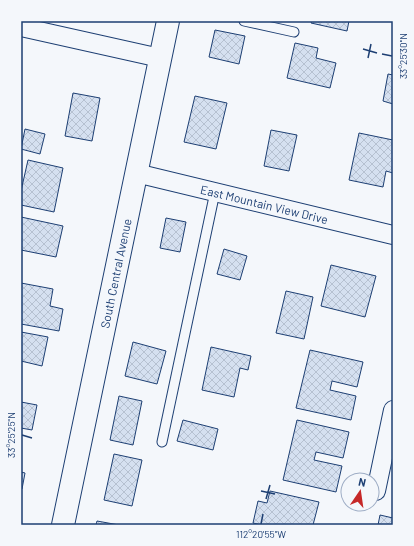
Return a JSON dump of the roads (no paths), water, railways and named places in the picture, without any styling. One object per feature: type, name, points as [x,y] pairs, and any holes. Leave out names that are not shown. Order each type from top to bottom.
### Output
[{"type":"street","name":"South Central Avenue","points":[[63,525],[168,21]]},
{"type":"street","points":[[21,27],[160,58]]},
{"type":"street","name":"East Mountain View Drive","points":[[136,173],[393,235]]},
{"type":"street","points":[[380,472],[393,410]]},
{"type":"lane","points":[[244,21],[294,32]]},
{"type":"lane","points":[[162,442],[215,192]]}]
